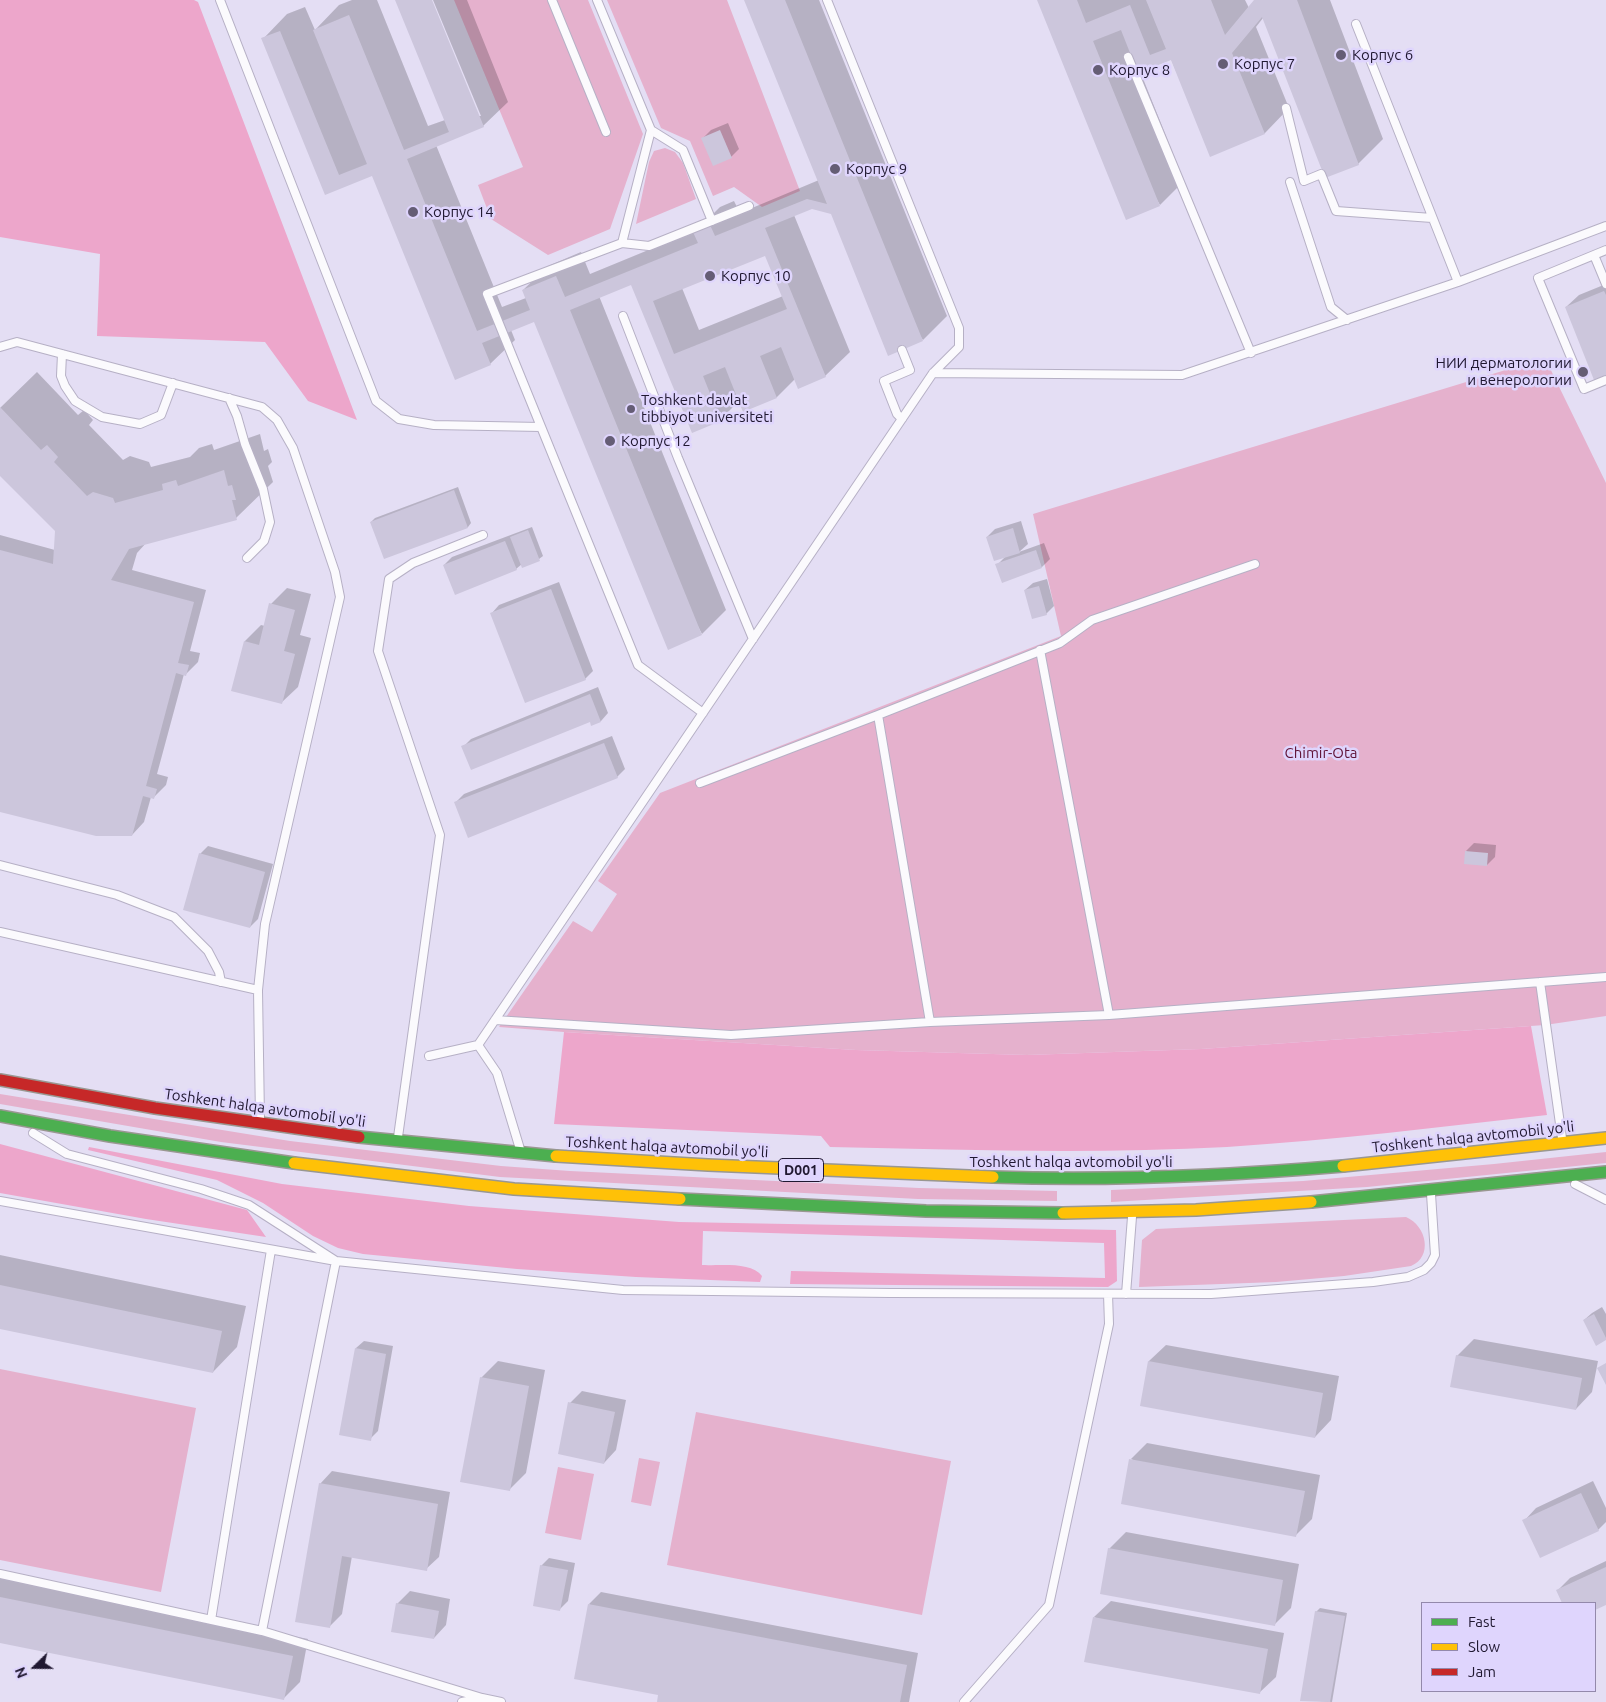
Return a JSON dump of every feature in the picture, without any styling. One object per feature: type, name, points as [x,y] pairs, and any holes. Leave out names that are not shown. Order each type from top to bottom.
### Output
[{"type":"highway","name":"Toshkent halqa avtomobil yo'li","points":[[0,1080],[91,1098],[260,1124],[398,1141],[522,1153],[663,1163],[1084,1183],[1324,1168],[1606,1138]]},
{"type":"highway","points":[[6,1117],[98,1134],[304,1165],[423,1180],[518,1189],[894,1211],[988,1214],[1084,1209],[1132,1212],[1323,1201],[1606,1172]]},
{"type":"lane","points":[[220,0],[376,401],[399,419],[434,424],[541,428]]},
{"type":"lane","points":[[552,0],[606,132]]},
{"type":"lane","points":[[597,0],[651,130],[683,150],[712,221]]},
{"type":"lane","points":[[429,1056],[478,1045],[933,373],[959,347],[959,328],[827,0]]},
{"type":"lane","points":[[1356,24],[1458,282]]},
{"type":"lane","points":[[1128,57],[1251,353]]},
{"type":"lane","points":[[1286,108],[1304,181],[1321,174],[1336,211],[1432,218]]},
{"type":"lane","points":[[622,243],[651,130]]},
{"type":"lane","points":[[1290,182],[1331,307],[1346,320]]},
{"type":"lane","points":[[702,713],[638,665],[487,294],[622,243],[649,246],[749,206]]},
{"type":"lane","points":[[933,373],[1182,375],[1458,282],[1606,226]]},
{"type":"lane","points":[[1606,250],[1538,278],[1584,389],[1606,380]]},
{"type":"lane","points":[[1594,255],[1606,284]]},
{"type":"lane","points":[[622,316],[678,458],[753,638]]},
{"type":"lane","points":[[0,347],[16,342],[262,407],[277,420],[294,448],[335,572],[340,597],[265,924],[258,990],[260,1124]]},
{"type":"lane","points":[[902,350],[910,370],[884,381],[897,414],[902,419]]},
{"type":"lane","points":[[62,354],[61,376],[75,402],[102,417],[140,424],[161,415],[172,383]]},
{"type":"lane","points":[[229,398],[263,489],[270,522],[264,541],[247,558]]},
{"type":"lane","points":[[398,1141],[440,835],[378,651],[389,579],[413,563],[483,535]]},
{"type":"lane","points":[[700,783],[878,715],[1060,642],[1092,620],[1255,564]]},
{"type":"lane","points":[[1040,650],[1110,1016]]},
{"type":"lane","points":[[878,715],[930,1022]]},
{"type":"lane","points":[[0,865],[118,895],[174,917],[208,951],[221,982]]},
{"type":"lane","points":[[0,932],[258,990]]},
{"type":"lane","points":[[495,1020],[731,1036],[930,1022],[1110,1016],[1606,978]]},
{"type":"lane","points":[[1540,982],[1563,1143]]},
{"type":"lane","points":[[478,1045],[497,1073],[522,1153]]},
{"type":"lane","points":[[6,1117],[67,1154],[201,1189],[249,1205],[336,1261]]},
{"type":"lane","points":[[1561,1177],[1606,1200]]},
{"type":"lane","points":[[0,1201],[336,1261],[623,1290],[1211,1294],[1373,1282],[1417,1274],[1431,1263],[1435,1255],[1431,1190]]},
{"type":"lane","points":[[1126,1294],[1132,1212]]},
{"type":"lane","points":[[211,1620],[271,1250]]},
{"type":"lane","points":[[262,1631],[336,1261]]},
{"type":"lane","points":[[964,1702],[1049,1605],[1109,1324],[1108,1294]]},
{"type":"lane","points":[[0,1574],[262,1631],[482,1698],[501,1702]]},
{"type":"lane","points":[[462,1702],[482,1698]]},
{"type":"green space","points":[[454,0],[588,0],[643,134],[610,229],[548,255],[491,219],[478,185],[523,167]]},
{"type":"green space","points":[[607,0],[727,0],[800,191],[762,207],[734,187],[713,196],[690,141],[661,128]]},
{"type":"green space","points":[[665,148],[675,152],[683,163],[696,199],[636,224],[649,162],[654,151]]},
{"type":"green space","name":"Chimir-Ota","points":[[1545,358],[1606,483],[1606,1016],[1545,1025],[1201,1049],[1027,1055],[856,1050],[499,1027],[573,921],[592,932],[617,894],[598,881],[660,793],[1061,636],[1033,514]]},
{"type":"green space","points":[[0,1094],[290,1141],[501,1166],[919,1188],[1057,1191],[1057,1201],[918,1199],[500,1177],[221,1142],[0,1104]]},
{"type":"green space","points":[[1606,1152],[1606,1163],[1367,1187],[1111,1202],[1111,1190],[1303,1181]]},
{"type":"green space","points":[[1406,1217],[1419,1227],[1425,1242],[1422,1256],[1418,1262],[1411,1266],[1344,1276],[1276,1282],[1139,1287],[1142,1240],[1156,1229]]},
{"type":"green space","points":[[0,1369],[196,1408],[161,1592],[0,1560]]},
{"type":"green space","points":[[696,1412],[951,1461],[922,1615],[667,1565]]},
{"type":"green space","points":[[639,1458],[660,1462],[651,1506],[631,1502]]},
{"type":"green space","points":[[558,1467],[594,1474],[581,1540],[545,1533]]},
{"type":"shaded area","points":[[0,0],[194,0],[198,2],[357,420],[308,401],[265,342],[97,336],[100,254],[0,237]]},
{"type":"shaded area","points":[[1531,1026],[1547,1115],[1427,1129],[1227,1147],[1078,1151],[830,1147],[821,1136],[554,1124],[564,1032],[856,1050],[1027,1055],[1201,1049]]},
{"type":"shaded area","points":[[0,1144],[247,1210],[266,1237],[146,1219],[0,1193]]},
{"type":"shaded area","points":[[89,1147],[282,1184],[469,1206],[679,1222],[1116,1230],[1117,1281],[1108,1287],[790,1284],[791,1271],[1105,1278],[1104,1243],[703,1231],[702,1265],[734,1265],[750,1268],[762,1276],[760,1282],[636,1277],[517,1269],[363,1254],[338,1248],[313,1236],[263,1203],[217,1180],[88,1150]]},
{"type":"building","points":[[395,0],[432,0],[484,127],[407,159],[477,331],[530,310],[522,290],[556,276],[565,297],[698,243],[693,232],[710,225],[715,236],[807,199],[827,204],[744,0],[785,0],[923,341],[888,356],[831,214],[812,209],[765,228],[826,377],[798,389],[781,347],[760,356],[777,398],[743,412],[725,367],[703,376],[721,421],[692,433],[631,285],[570,310],[702,635],[668,650],[534,322],[482,343],[491,365],[455,380],[372,176],[325,195],[261,38],[280,31],[339,175],[367,164],[313,30],[349,15],[404,150],[449,132]],"holes":[[[765,256],[787,309],[674,354],[653,301]]]},
{"type":"building","points":[[1037,0],[1077,0],[1086,23],[1130,5],[1150,55],[1166,49],[1146,0],[1211,0],[1225,35],[1254,0],[1297,0],[1359,165],[1325,178],[1262,17],[1232,53],[1265,134],[1210,157],[1171,60],[1138,73],[1121,30],[1093,41],[1160,206],[1126,220]]},
{"type":"building","points":[[720,130],[732,158],[713,166],[701,138]]},
{"type":"building","points":[[1604,291],[1606,295],[1606,375],[1594,380],[1565,307]]},
{"type":"building","points":[[0,407],[41,450],[47,445],[58,457],[54,462],[87,496],[93,492],[113,498],[115,503],[163,490],[162,484],[176,480],[178,486],[224,470],[228,486],[232,485],[236,500],[232,500],[237,520],[129,549],[111,580],[194,602],[178,663],[189,665],[186,676],[176,673],[146,786],[157,789],[154,799],[143,796],[132,836],[96,836],[0,812],[0,550],[53,564],[55,531],[0,476]]},
{"type":"building","points":[[454,490],[468,528],[384,559],[370,522]]},
{"type":"building","points":[[1013,528],[1020,553],[994,561],[986,537]]},
{"type":"building","points":[[528,530],[540,561],[522,568],[510,537]]},
{"type":"building","points":[[505,541],[517,570],[455,595],[443,565]]},
{"type":"building","points":[[1036,550],[1042,568],[1002,583],[995,564]]},
{"type":"building","points":[[1039,586],[1047,615],[1032,619],[1024,590]]},
{"type":"building","points":[[551,589],[586,680],[525,703],[490,613]]},
{"type":"building","points":[[269,603],[295,610],[284,651],[295,654],[282,704],[231,691],[244,641],[259,645]]},
{"type":"building","points":[[590,694],[601,722],[591,726],[590,722],[471,770],[461,746]]},
{"type":"building","points":[[604,743],[618,778],[468,838],[454,802]]},
{"type":"building","points":[[1465,851],[1488,853],[1487,866],[1464,864]]},
{"type":"building","points":[[199,853],[265,872],[250,928],[183,910]]},
{"type":"building","points":[[0,1285],[222,1331],[213,1373],[0,1329]]},
{"type":"building","points":[[1594,1314],[1606,1338],[1606,1340],[1596,1346],[1583,1320]]},
{"type":"building","points":[[355,1348],[386,1354],[371,1441],[339,1435]]},
{"type":"building","points":[[1456,1355],[1582,1378],[1576,1410],[1450,1387]]},
{"type":"building","points":[[1148,1361],[1323,1393],[1315,1438],[1140,1406]]},
{"type":"building","points":[[1606,1363],[1606,1385],[1597,1368]]},
{"type":"building","points":[[480,1377],[529,1386],[510,1491],[460,1482]]},
{"type":"building","points":[[568,1402],[615,1412],[604,1464],[558,1454]]},
{"type":"building","points":[[1129,1459],[1305,1491],[1296,1537],[1121,1504]]},
{"type":"building","points":[[319,1483],[438,1504],[427,1571],[342,1556],[330,1628],[295,1622]]},
{"type":"building","points":[[1581,1493],[1599,1531],[1540,1558],[1522,1520]]},
{"type":"building","points":[[1108,1548],[1283,1580],[1275,1626],[1100,1594]]},
{"type":"building","points":[[540,1565],[568,1570],[560,1611],[533,1606]]},
{"type":"building","points":[[1606,1567],[1606,1605],[1596,1610],[1596,1602],[1562,1602],[1556,1590]]},
{"type":"building","points":[[0,1597],[293,1656],[284,1700],[0,1643]]},
{"type":"building","points":[[396,1603],[439,1611],[434,1639],[391,1632]]},
{"type":"building","points":[[588,1604],[907,1665],[900,1702],[657,1702],[658,1695],[574,1679]]},
{"type":"building","points":[[1315,1611],[1345,1616],[1330,1702],[1300,1701]]},
{"type":"building","points":[[1093,1617],[1268,1649],[1260,1694],[1084,1662]]},
{"type":"traffic: fast","points":[[0,1116],[110,1136],[294,1163]]},
{"type":"traffic: fast","points":[[359,1137],[556,1156]]},
{"type":"traffic: fast","points":[[993,1177],[1168,1177],[1343,1166]]},
{"type":"traffic: fast","points":[[1311,1202],[1606,1172]]},
{"type":"traffic: fast","points":[[680,1199],[926,1211],[1063,1213]]},
{"type":"traffic: slow","points":[[1343,1166],[1606,1138]]},
{"type":"traffic: slow","points":[[556,1156],[708,1165],[993,1177]]},
{"type":"traffic: slow","points":[[294,1163],[514,1189],[680,1199]]},
{"type":"traffic: slow","points":[[1063,1213],[1196,1210],[1311,1202]]},
{"type":"traffic: jam","points":[[0,1080],[155,1108],[359,1137]]},
{"type":"place","name":"Корпус 6","points":[[1341,55]]},
{"type":"place","name":"Корпус 7","points":[[1223,64]]},
{"type":"place","name":"Корпус 8","points":[[1098,70]]},
{"type":"place","name":"Корпус 9","points":[[835,169]]},
{"type":"place","name":"Корпус 14","points":[[413,212]]},
{"type":"place","name":"Корпус 10","points":[[710,276]]},
{"type":"place","name":"НИИ дерматологии и венерологии","points":[[1583,372]]},
{"type":"place","name":"Toshkent davlat tibbiyot universiteti","points":[[631,409]]},
{"type":"place","name":"Корпус 12","points":[[610,441]]}]
